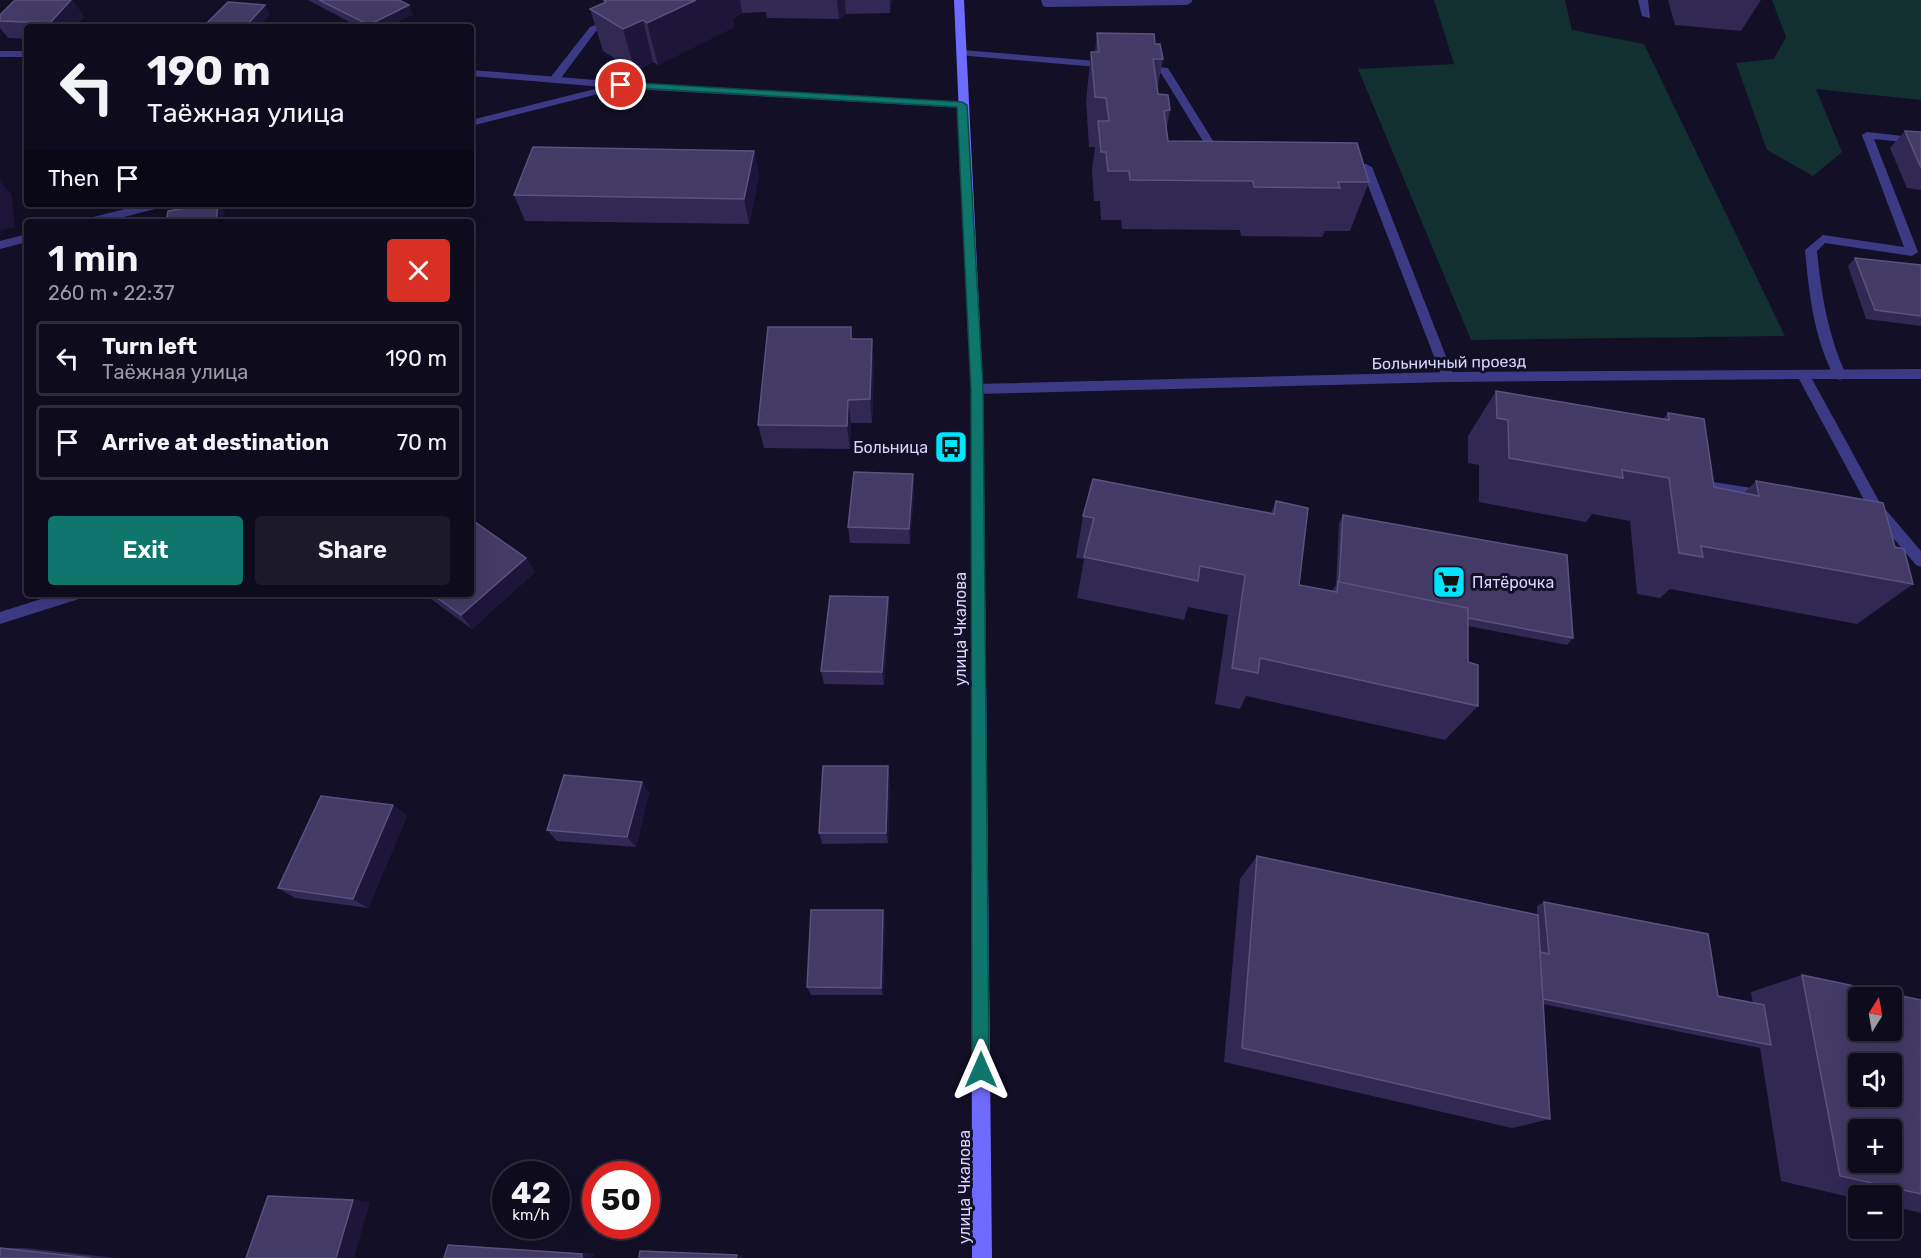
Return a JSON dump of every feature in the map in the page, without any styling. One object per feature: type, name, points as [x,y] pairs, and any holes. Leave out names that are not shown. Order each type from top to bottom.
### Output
[{"type":"main road","name":"улица Чкалова","points":[[959,0],[962,105],[977,389],[982,1258]]},
{"type":"street","points":[[1046,0],[1046,4],[1187,2],[1187,0]]},
{"type":"street","points":[[1643,0],[1647,16]]},
{"type":"street","points":[[554,80],[593,29],[626,17]]},
{"type":"street","points":[[962,53],[1164,70],[1216,157],[1227,158]]},
{"type":"street","points":[[0,54],[24,54]]},
{"type":"street","points":[[474,73],[621,85],[962,105]]},
{"type":"street","points":[[474,122],[621,85]]},
{"type":"street","points":[[1840,375],[1827,347],[1815,290],[1810,250],[1822,239],[1912,252],[1867,135],[1921,141]]},
{"type":"street","points":[[1332,165],[1366,167],[1448,377]]},
{"type":"street","points":[[101,219],[147,207]]},
{"type":"street","points":[[0,245],[24,239]]},
{"type":"street","name":"Больничный проезд","points":[[977,389],[1448,377],[1921,374]]},
{"type":"street","points":[[1804,376],[1875,507],[1921,561]]},
{"type":"street","points":[[1713,487],[1780,498]]},
{"type":"street","points":[[1856,507],[1875,507]]},
{"type":"street","points":[[0,618],[66,597]]},
{"type":"green space","points":[[1434,0],[1565,0],[1572,30],[1644,44],[1785,336],[1471,340],[1358,69],[1454,64]]},
{"type":"green space","points":[[1772,0],[1921,0],[1921,100],[1816,89],[1842,152],[1813,176],[1767,150],[1736,63],[1774,59],[1786,37]]},
{"type":"building","points":[[15,0],[71,0],[50,23],[0,21],[0,15]]},
{"type":"building","points":[[319,0],[399,0],[409,5],[367,24]]},
{"type":"building","points":[[604,0],[696,0],[647,23],[643,20],[623,29],[590,9],[606,2]]},
{"type":"building","points":[[228,2],[265,5],[248,24],[206,24]]},
{"type":"building","points":[[1097,33],[1154,34],[1155,44],[1160,44],[1163,59],[1153,59],[1158,94],[1168,95],[1170,110],[1164,111],[1168,141],[1357,143],[1369,182],[1338,182],[1340,188],[1254,187],[1253,181],[1130,180],[1129,171],[1108,171],[1106,152],[1101,152],[1098,121],[1109,121],[1106,98],[1095,97],[1091,52],[1099,52]]},
{"type":"building","points":[[1905,131],[1921,132],[1921,168]]},
{"type":"building","points":[[533,147],[754,151],[744,199],[514,195]]},
{"type":"building","points":[[192,207],[218,207],[216,219],[167,219],[168,211]]},
{"type":"building","points":[[1855,258],[1921,265],[1921,316],[1875,310]]},
{"type":"building","points":[[768,327],[851,327],[851,339],[872,339],[870,399],[848,400],[847,426],[758,425]]},
{"type":"building","points":[[1496,391],[1669,420],[1668,413],[1704,419],[1714,487],[1759,496],[1756,481],[1883,503],[1895,547],[1904,549],[1913,584],[1701,546],[1703,557],[1679,553],[1669,478],[1622,470],[1623,478],[1509,458],[1508,420],[1497,418]]},
{"type":"building","points":[[854,472],[913,474],[909,529],[848,527]]},
{"type":"building","points":[[1093,479],[1274,514],[1276,501],[1308,508],[1299,585],[1337,592],[1338,581],[1468,608],[1468,662],[1478,665],[1478,706],[1260,658],[1258,673],[1232,668],[1245,575],[1200,566],[1198,581],[1084,557],[1094,518],[1083,516]]},
{"type":"building","name":"Пятёрочка","points":[[1343,515],[1567,555],[1573,638],[1468,618],[1468,608],[1339,582]]},
{"type":"building","points":[[474,521],[526,558],[461,615],[436,597],[474,597]]},
{"type":"building","points":[[830,596],[888,597],[882,672],[821,671]]},
{"type":"building","points":[[823,766],[888,766],[886,833],[819,833]]},
{"type":"building","points":[[564,775],[642,782],[627,837],[547,830]]},
{"type":"building","points":[[321,796],[393,805],[353,899],[278,888]]},
{"type":"building","points":[[1257,856],[1538,915],[1550,1119],[1242,1048]]},
{"type":"building","points":[[1544,902],[1708,934],[1718,996],[1764,1005],[1771,1045],[1543,999],[1540,952],[1549,954]]},
{"type":"building","points":[[811,910],[883,910],[881,988],[807,987]]},
{"type":"building","points":[[1802,975],[1859,987],[1848,987],[1848,1041],[1902,1041],[1902,996],[1921,1000],[1921,1194],[1902,1190],[1902,1185],[1880,1185],[1840,1176]]},
{"type":"building","points":[[268,1196],[353,1200],[336,1258],[246,1258]]},
{"type":"building","points":[[448,1245],[582,1254],[582,1258],[444,1258]]},
{"type":"building","points":[[0,1248],[91,1258],[0,1258]]},
{"type":"building","points":[[640,1251],[737,1255],[736,1258],[639,1258]]},
{"type":"place","name":"Больница","points":[[951,447]]},
{"type":"place","name":"Пятёрочка","points":[[1449,582]]},
{"type":"route","points":[[621,85],[962,105],[977,389],[981,1070]]}]
